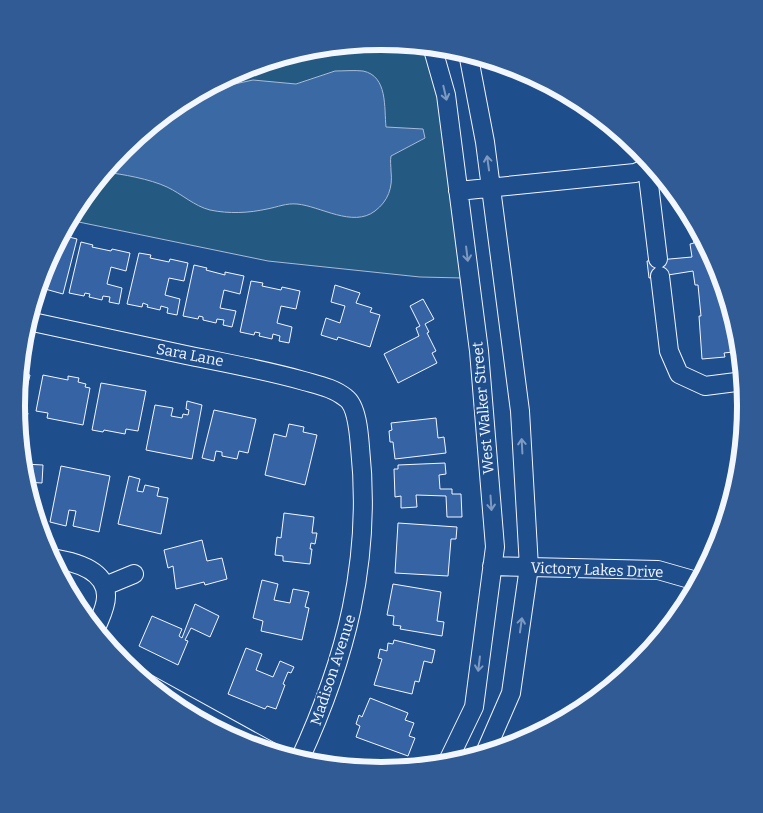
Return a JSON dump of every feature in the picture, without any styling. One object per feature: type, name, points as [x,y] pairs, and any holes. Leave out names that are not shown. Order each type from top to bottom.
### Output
[{"type":"street","name":"West Walker Street","points":[[434,54],[446,95],[479,350],[495,547],[474,707],[450,756]]},
{"type":"street","points":[[470,61],[484,132],[520,410],[529,567],[511,693],[488,747]]},
{"type":"street","points":[[458,192],[635,173],[647,168]]},
{"type":"street","points":[[650,172],[669,351],[679,374],[705,386],[737,382]]},
{"type":"street","name":"Sara Lane","points":[[35,323],[268,371],[324,387],[338,392],[348,399]]},
{"type":"street","name":"Madison Avenue","points":[[302,754],[325,701],[346,638],[356,593],[364,494],[358,423],[348,399]]},
{"type":"street","points":[[60,561],[88,568],[98,575],[105,586],[106,598],[98,622]]},
{"type":"street","name":"Victory Lakes Drive","points":[[492,566],[658,570],[693,580]]},
{"type":"street","points":[[105,586],[134,574]]},
{"type":"street","points":[[186,705],[227,727]]},
{"type":"shaded area","points":[[382,50],[428,53],[438,92],[463,278],[420,277],[268,261],[77,222],[113,171],[146,138],[183,110],[224,87],[245,77],[289,62],[335,53]]},
{"type":"shaded area","points":[[335,71],[363,71],[377,79],[381,86],[386,127],[423,129],[425,138],[391,156],[389,194],[375,211],[366,216],[347,217],[293,204],[246,212],[210,210],[199,206],[160,184],[136,177],[111,173],[146,138],[164,124],[183,110],[224,87],[253,80],[296,84]]},
{"type":"building","points":[[693,233],[711,270],[726,314],[734,352],[724,353],[725,357],[702,359],[698,285],[695,285],[693,271],[649,278],[647,261],[692,257],[690,244],[694,243]]},
{"type":"building","points":[[68,237],[77,239],[63,294],[45,289]]},
{"type":"building","points":[[81,242],[93,245],[92,247],[130,253],[126,271],[111,267],[107,284],[122,288],[119,304],[109,302],[110,297],[103,296],[102,300],[89,297],[90,294],[85,293],[84,296],[69,293]]},
{"type":"building","points":[[139,253],[151,255],[150,258],[169,262],[170,259],[188,263],[184,281],[169,278],[165,295],[180,299],[177,315],[167,313],[168,308],[161,306],[160,310],[147,307],[148,305],[143,303],[142,307],[127,304]]},
{"type":"building","points":[[194,265],[225,275],[225,272],[244,276],[240,294],[224,290],[220,308],[236,311],[232,327],[223,325],[224,320],[217,319],[216,323],[203,320],[203,317],[199,316],[198,319],[183,316]]},
{"type":"building","points":[[251,281],[263,283],[262,286],[281,290],[282,287],[300,291],[296,309],[281,306],[277,323],[292,327],[289,343],[279,341],[280,336],[273,334],[272,339],[259,336],[260,333],[255,332],[254,335],[240,332]]},
{"type":"building","points":[[335,285],[360,293],[356,303],[372,308],[370,312],[380,315],[370,347],[338,337],[337,340],[321,335],[326,318],[340,323],[345,306],[331,302]]},
{"type":"building","points":[[423,299],[434,319],[425,324],[429,332],[427,333],[436,351],[432,353],[437,363],[398,383],[384,354],[419,336],[416,328],[420,326],[410,306]]},
{"type":"building","points":[[27,374],[30,375],[26,388]]},
{"type":"building","points":[[43,375],[68,380],[68,376],[79,378],[78,382],[86,384],[85,387],[90,388],[83,425],[47,418],[48,413],[36,411]]},
{"type":"building","points":[[101,383],[146,391],[138,431],[126,429],[125,434],[92,430]]},
{"type":"building","points":[[187,401],[202,405],[192,459],[146,450],[155,405],[173,408],[171,416],[182,418],[183,414],[188,415],[189,410],[186,409]]},
{"type":"building","points":[[214,410],[256,419],[248,453],[239,451],[237,459],[222,456],[222,452],[216,451],[214,461],[202,458]]},
{"type":"building","points":[[436,418],[438,438],[444,437],[446,453],[395,459],[393,442],[390,442],[389,431],[392,430],[391,423]]},
{"type":"building","points":[[289,424],[304,427],[303,432],[317,435],[305,485],[265,475],[274,434],[286,437]]},
{"type":"building","points":[[445,463],[446,474],[439,475],[440,489],[452,489],[452,494],[461,494],[462,517],[447,517],[446,496],[416,495],[417,507],[401,508],[401,496],[395,497],[394,469],[398,469],[398,465]]},
{"type":"building","points":[[30,464],[43,465],[42,483],[33,482]]},
{"type":"building","points":[[61,466],[110,476],[99,532],[73,526],[76,511],[69,510],[66,526],[50,522]]},
{"type":"building","points":[[129,476],[140,479],[137,491],[143,492],[145,485],[159,488],[157,496],[168,498],[161,534],[118,524]]},
{"type":"building","points":[[284,513],[314,517],[312,533],[317,533],[315,544],[311,543],[310,564],[283,561],[283,556],[275,555],[277,537],[281,538]]},
{"type":"building","points":[[398,523],[457,527],[456,539],[451,539],[448,576],[395,573]]},
{"type":"building","points":[[202,540],[207,561],[222,558],[227,579],[205,585],[204,582],[176,589],[173,566],[168,568],[164,550]]},
{"type":"building","points":[[262,580],[278,584],[274,600],[290,603],[293,589],[309,592],[305,607],[309,608],[302,640],[261,631],[263,621],[253,618]]},
{"type":"building","points":[[393,584],[441,592],[437,621],[444,622],[442,636],[400,629],[401,626],[393,625],[394,616],[387,615]]},
{"type":"building","points":[[195,604],[219,616],[210,637],[191,628],[185,640],[188,641],[178,665],[139,646],[152,616],[182,629],[179,636],[182,638]]},
{"type":"building","points":[[394,640],[435,650],[432,663],[424,661],[419,682],[415,681],[412,694],[374,685],[382,659],[378,658],[380,649],[387,651],[388,643],[393,644]]},
{"type":"building","points":[[246,648],[262,654],[256,670],[273,677],[280,661],[294,667],[291,673],[288,672],[276,709],[267,706],[265,709],[228,694]]},
{"type":"building","points":[[370,698],[408,713],[405,720],[414,723],[409,736],[415,738],[408,756],[356,737],[360,726],[356,724],[359,715],[362,717]]}]
